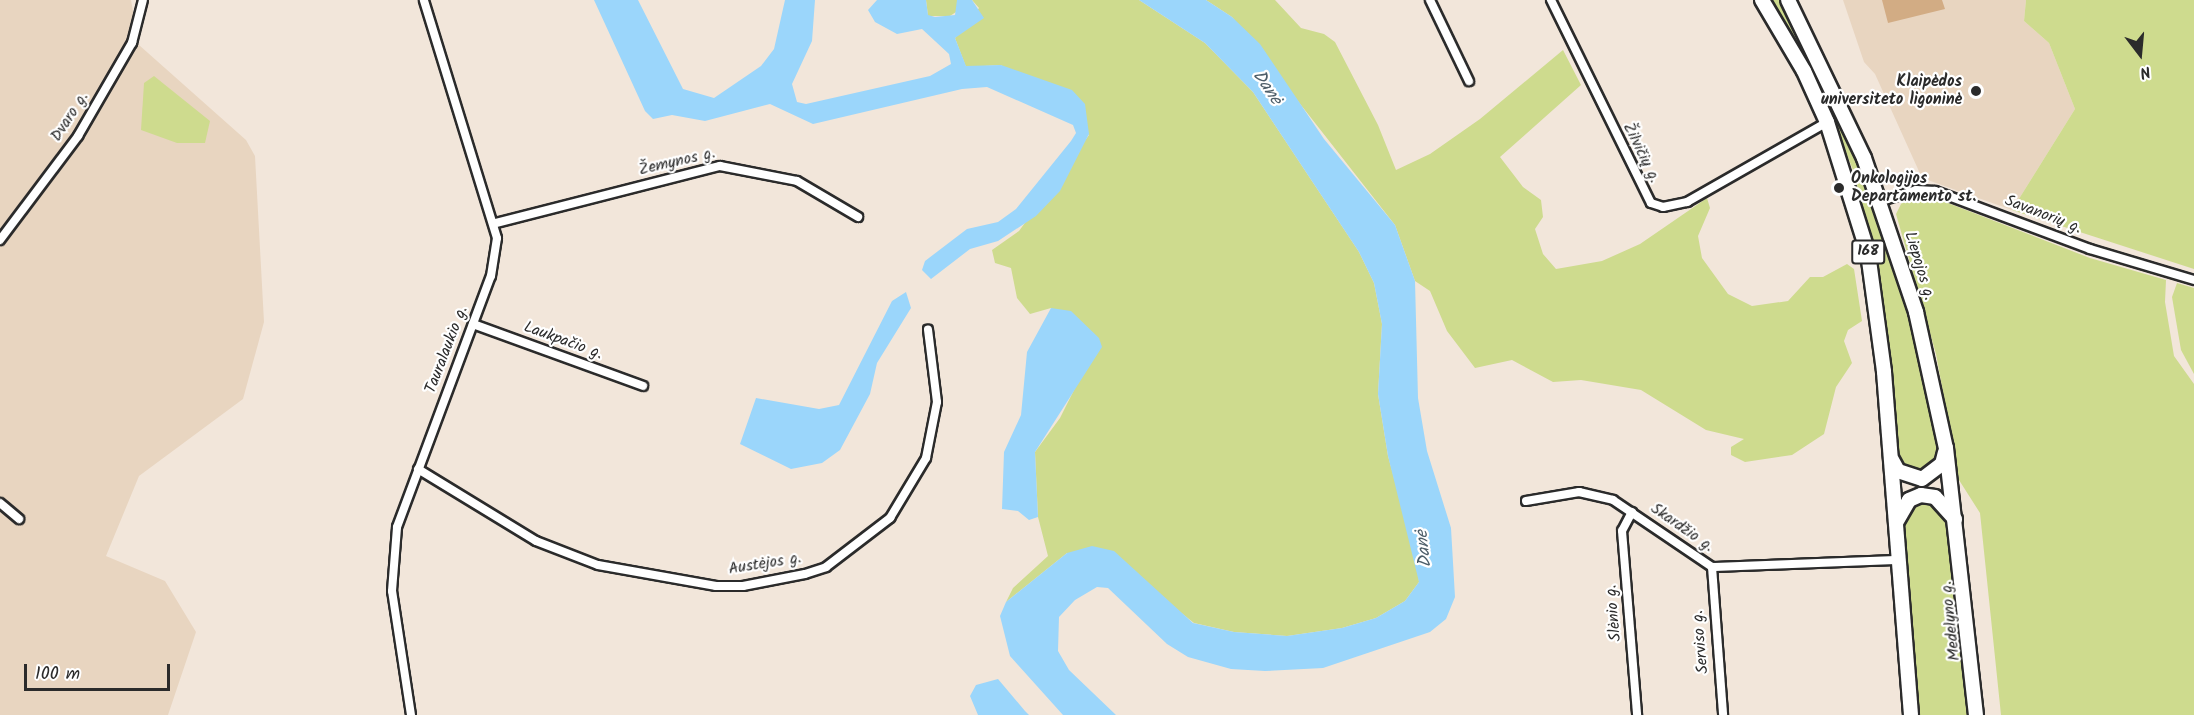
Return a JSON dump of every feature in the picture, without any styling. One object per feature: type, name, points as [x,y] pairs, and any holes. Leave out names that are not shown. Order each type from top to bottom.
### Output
[{"type":"main road","name":"168","points":[[1762,0],[1827,122],[1868,253],[1890,456],[1911,715]]},
{"type":"main road","name":"Liepojos g.","points":[[1788,0],[1881,201],[1916,312],[1946,448],[1957,523]]},
{"type":"main road","points":[[1890,456],[1898,471],[1922,479],[1942,464],[1946,448]]},
{"type":"main road","points":[[1895,526],[1900,510],[1921,495],[1935,497],[1957,523]]},
{"type":"main road","name":"Medelyno g.","points":[[1957,523],[1977,715]]},
{"type":"street","name":"Dvaro g.","points":[[0,240],[78,136],[132,43],[143,0]]},
{"type":"street","name":"Tauralaukio g.","points":[[411,715],[392,591],[392,558],[397,527],[496,259],[496,224],[424,0]]},
{"type":"street","points":[[1430,0],[1469,81]]},
{"type":"street","name":"Žilvičių g.","points":[[1551,0],[1651,203],[1663,207],[1687,201],[1827,122]]},
{"type":"street","name":"Žemynos g.","points":[[496,224],[720,166],[797,181],[858,217]]},
{"type":"street","name":"Savanorių g.","points":[[1881,201],[1917,190],[1935,191],[2090,249],[2194,280]]},
{"type":"street","name":"Laukpačio g.","points":[[473,324],[643,387]]},
{"type":"street","name":"Austėjos g.","points":[[418,469],[536,542],[598,565],[716,586],[743,586],[805,574],[826,567],[890,518],[926,458],[937,402],[928,330]]},
{"type":"street","name":"Skardžio g.","points":[[1526,501],[1580,492],[1613,500],[1712,567],[1898,560]]},
{"type":"street","points":[[0,503],[19,519]]},
{"type":"street","name":"Slėnio g.","points":[[1632,512],[1622,531],[1637,715]]},
{"type":"street","name":"Serviso g.","points":[[1712,567],[1723,715]]},
{"type":"shaded area","points":[[0,0],[131,0],[139,45],[246,140],[255,156],[264,322],[243,399],[139,476],[106,556],[165,581],[196,632],[168,715],[0,715]]},
{"type":"shaded area","name":"Klaipėdos universiteto ligoninė","points":[[1843,0],[2026,0],[2024,21],[2049,43],[2075,109],[2012,210],[1922,178],[1875,74],[1864,62]]},
{"type":"green space","points":[[926,0],[957,0],[959,10],[950,16],[928,16]]},
{"type":"green space","points":[[972,0],[1139,0],[1205,43],[1253,92],[1359,252],[1374,283],[1382,324],[1378,394],[1388,456],[1417,561],[1419,582],[1405,601],[1376,618],[1342,628],[1287,636],[1234,632],[1194,623],[1170,604],[1067,553],[1006,602],[1013,588],[1048,556],[1038,517],[1035,452],[1060,418],[1083,372],[1051,308],[1030,314],[1017,298],[1011,268],[995,263],[992,250],[1019,231],[1089,135],[1001,65],[966,67],[955,38],[979,8]]},
{"type":"green space","points":[[1206,0],[1275,0],[1301,28],[1324,34],[1335,42],[1378,125],[1396,170],[1430,154],[1480,119],[1563,50],[1581,85],[1500,157],[1523,187],[1541,200],[1543,217],[1535,229],[1543,254],[1556,269],[1602,261],[1640,244],[1707,198],[1710,208],[1698,236],[1702,258],[1728,294],[1752,306],[1788,301],[1810,277],[1823,277],[1847,264],[1854,269],[1862,321],[1848,330],[1844,341],[1852,363],[1836,387],[1824,434],[1792,455],[1745,462],[1731,455],[1731,447],[1744,439],[1706,430],[1641,390],[1581,380],[1553,382],[1512,360],[1475,368],[1447,331],[1430,291],[1415,281],[1395,225],[1232,17]]},
{"type":"green space","points":[[1771,0],[1781,0],[1827,93],[1861,169],[1904,294],[1941,448],[1936,465],[1914,475],[1897,461],[1878,266],[1853,170],[1821,89]]},
{"type":"green space","points":[[2026,0],[2194,0],[2194,269],[2012,210],[2075,109],[2049,43],[2024,21]]},
{"type":"green space","points":[[154,76],[210,121],[205,143],[177,143],[141,130],[144,83]]},
{"type":"green space","points":[[1910,199],[1940,200],[2090,258],[2166,280],[2165,302],[2174,356],[2194,384],[2194,715],[2001,715],[1980,513],[1959,480],[1936,354],[1896,214],[1902,202]]},
{"type":"green space","points":[[2177,283],[2194,288],[2194,374],[2181,350],[2172,297]]},
{"type":"green space","points":[[1918,501],[1935,502],[1948,520],[1970,715],[1918,715],[1902,523]]},
{"type":"water","points":[[594,0],[638,0],[683,89],[714,98],[761,66],[774,49],[785,0],[815,0],[812,41],[792,84],[797,102],[806,104],[930,76],[951,64],[949,54],[922,29],[897,34],[875,22],[868,10],[877,0],[926,0],[928,15],[935,17],[955,15],[957,0],[972,0],[984,18],[955,38],[966,66],[1001,65],[1072,90],[1085,104],[1089,134],[1060,191],[1036,216],[998,241],[970,249],[931,279],[922,270],[925,261],[967,229],[998,222],[1016,209],[1071,141],[1076,133],[1073,125],[987,87],[962,89],[813,124],[770,104],[705,121],[672,115],[653,119],[645,111]]},
{"type":"water","name":"Danė","points":[[1139,0],[1206,0],[1232,17],[1260,44],[1324,139],[1395,225],[1415,281],[1418,398],[1427,451],[1451,528],[1455,597],[1446,619],[1430,632],[1323,668],[1265,671],[1231,669],[1188,657],[1167,644],[1108,588],[1097,587],[1075,600],[1059,617],[1058,651],[1069,670],[1116,715],[1063,715],[1010,656],[1000,616],[1006,602],[1067,553],[1092,546],[1114,551],[1193,623],[1234,632],[1287,636],[1342,628],[1376,618],[1405,601],[1419,582],[1388,456],[1378,394],[1382,324],[1374,283],[1359,252],[1253,92],[1205,43]]},
{"type":"water","points":[[906,292],[911,308],[877,363],[870,394],[840,450],[822,463],[791,469],[740,444],[756,398],[819,409],[839,405],[892,301]]},
{"type":"water","points":[[1051,308],[1071,311],[1099,338],[1102,347],[1035,452],[1038,517],[1029,520],[1018,511],[1002,509],[1004,452],[1021,415],[1027,352]]},
{"type":"water","points":[[998,679],[1029,715],[978,715],[970,696],[976,685]]},
{"type":"building","points":[[1882,0],[1942,0],[1945,9],[1888,23]]},
{"type":"place","name":"Klaipėdos universiteto ligoninė","points":[[1976,91]]},
{"type":"place","name":"Onkologijos Departamento st.","points":[[1839,188]]}]
